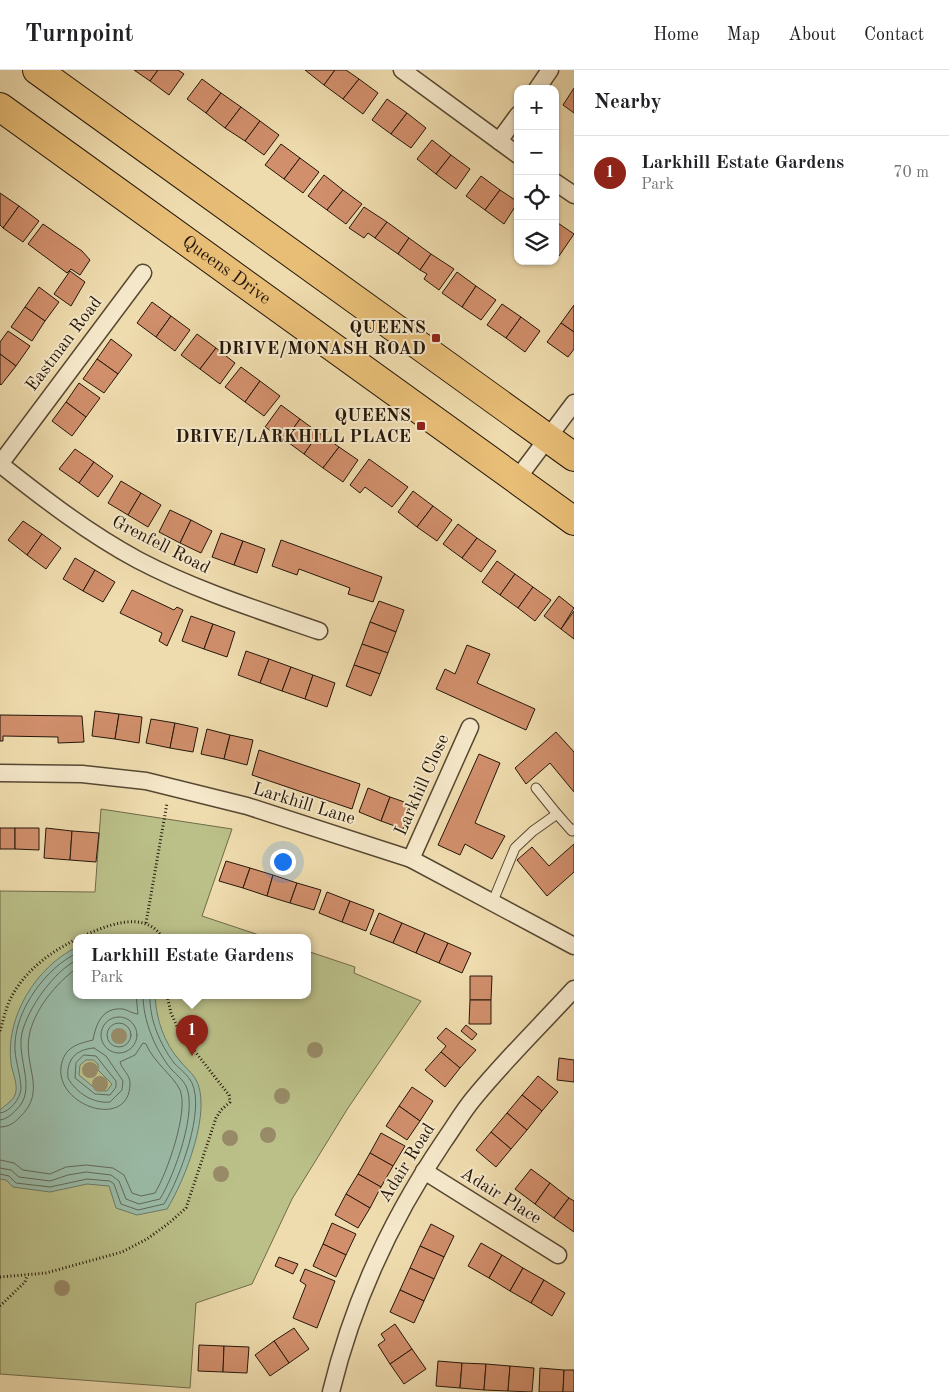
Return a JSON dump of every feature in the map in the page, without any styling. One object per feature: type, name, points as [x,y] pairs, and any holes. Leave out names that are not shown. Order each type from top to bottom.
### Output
[{"type":"highway","points":[[37,70],[574,457]]},
{"type":"highway","name":"Queens Drive","points":[[0,107],[574,521]]},
{"type":"street","points":[[402,70],[514,152]]},
{"type":"street","points":[[540,85],[550,70]]},
{"type":"street","points":[[499,141],[514,120]]},
{"type":"street","points":[[559,185],[574,195]]},
{"type":"street","name":"Eastman Road","points":[[0,464],[143,273]]},
{"type":"street","points":[[517,479],[574,403]]},
{"type":"street","name":"Grenfell Road","points":[[0,464],[68,517],[138,560],[227,600],[319,631]]},
{"type":"street","name":"Larkhill Close","points":[[411,859],[470,727]]},
{"type":"street","name":"Larkhill Lane","points":[[0,774],[82,774],[146,781],[247,806],[411,859],[493,901],[574,946]]},
{"type":"street","name":"Adair Road","points":[[331,1392],[342,1347],[361,1295],[390,1229],[424,1171],[473,1099],[574,989]]},
{"type":"street","name":"Adair Place","points":[[424,1171],[558,1256]]},
{"type":"lane","points":[[536,788],[572,831],[574,829]]},
{"type":"lane","points":[[493,901],[515,848],[533,831],[557,814]]},
{"type":"path","points":[[146,923],[171,787]]},
{"type":"path","points":[[91,934],[135,920],[157,929],[160,934]]},
{"type":"path","points":[[0,1031],[12,994],[24,979],[45,957],[73,941]]},
{"type":"path","points":[[0,1277],[28,1276],[80,1265],[122,1252],[147,1239],[186,1208],[216,1118],[220,1110],[230,1102],[229,1094],[179,1031],[168,999]]},
{"type":"path","points":[[0,1306],[25,1282],[28,1276]]},
{"type":"green space","points":[[101,809],[232,829],[202,916],[256,934],[73,934],[73,999],[311,999],[311,952],[355,967],[354,973],[421,1001],[348,1108],[292,1199],[252,1284],[196,1303],[190,1388],[0,1374],[0,891],[95,892]]},
{"type":"water","points":[[73,949],[73,999],[155,999],[159,1022],[165,1039],[174,1054],[195,1078],[200,1091],[199,1126],[188,1164],[167,1209],[137,1215],[116,1208],[109,1186],[87,1184],[50,1192],[13,1187],[6,1180],[0,1179],[0,1110],[13,1099],[16,1093],[10,1046],[13,1028],[18,1011],[26,995],[49,967]],"holes":[[[86,1060],[93,1060],[98,1064],[98,1070],[112,1084],[107,1091],[97,1090],[79,1075],[80,1065]]]},
{"type":"building","points":[[134,70],[158,70],[150,81]]},
{"type":"building","points":[[158,70],[178,70],[184,74],[169,95],[150,81]]},
{"type":"building","points":[[305,70],[335,70],[324,85]]},
{"type":"building","points":[[335,70],[346,70],[359,79],[343,99],[324,85]]},
{"type":"building","points":[[202,79],[221,93],[206,113],[187,99]]},
{"type":"building","points":[[359,79],[378,93],[363,114],[343,99]]},
{"type":"building","points":[[574,88],[574,113],[563,105]]},
{"type":"building","points":[[221,93],[241,107],[225,128],[206,113]]},
{"type":"building","points":[[387,99],[407,113],[391,134],[372,120]]},
{"type":"building","points":[[241,107],[260,121],[245,141],[225,128]]},
{"type":"building","points":[[407,113],[426,128],[411,148],[391,134]]},
{"type":"building","points":[[260,121],[279,135],[264,155],[245,141]]},
{"type":"building","points":[[432,140],[451,155],[436,174],[417,159]]},
{"type":"building","points":[[281,144],[300,158],[284,179],[265,165]]},
{"type":"building","points":[[451,155],[470,169],[456,189],[436,174]]},
{"type":"building","points":[[300,158],[319,172],[303,193],[284,179]]},
{"type":"building","points":[[324,175],[343,190],[327,210],[308,196]]},
{"type":"building","points":[[481,176],[500,190],[485,210],[466,196]]},
{"type":"building","points":[[343,190],[362,204],[346,224],[327,210]]},
{"type":"building","points":[[500,190],[514,199],[514,208],[504,224],[485,210]]},
{"type":"building","points":[[0,193],[19,206],[3,228],[0,225]]},
{"type":"building","points":[[19,206],[39,221],[23,242],[3,228]]},
{"type":"building","points":[[364,207],[387,222],[375,238],[368,233],[364,238],[349,228]]},
{"type":"building","points":[[387,222],[409,238],[398,254],[375,238]]},
{"type":"building","points":[[43,224],[82,251],[90,260],[80,275],[71,269],[67,273],[28,244]]},
{"type":"building","points":[[559,224],[574,234],[559,256]]},
{"type":"building","points":[[409,238],[431,254],[420,270],[398,254]]},
{"type":"building","points":[[431,254],[454,269],[439,290],[424,279],[427,274],[420,270]]},
{"type":"building","points":[[70,271],[85,282],[71,306],[54,294]]},
{"type":"building","points":[[457,272],[476,286],[462,307],[442,293]]},
{"type":"building","points":[[476,286],[496,300],[481,320],[462,307]]},
{"type":"building","points":[[39,287],[59,302],[45,321],[25,307]]},
{"type":"building","points":[[152,302],[171,316],[156,337],[137,323]]},
{"type":"building","points":[[502,304],[521,317],[506,338],[487,325]]},
{"type":"building","points":[[574,305],[574,332],[561,323]]},
{"type":"building","points":[[25,307],[45,321],[32,341],[11,327]]},
{"type":"building","points":[[171,316],[190,330],[175,351],[156,337]]},
{"type":"building","points":[[521,317],[540,331],[525,352],[506,338]]},
{"type":"building","points":[[561,323],[574,332],[574,349],[568,357],[547,342]]},
{"type":"building","points":[[8,331],[30,346],[16,366],[0,354],[0,342]]},
{"type":"building","points":[[197,334],[216,348],[200,369],[181,355]]},
{"type":"building","points":[[111,339],[132,355],[118,374],[97,359]]},
{"type":"building","points":[[216,348],[235,363],[220,384],[200,369]]},
{"type":"building","points":[[0,354],[16,366],[1,385],[0,384]]},
{"type":"building","points":[[97,359],[118,374],[104,393],[83,379]]},
{"type":"building","points":[[241,367],[260,381],[245,402],[225,387]]},
{"type":"building","points":[[260,381],[280,396],[264,416],[245,402]]},
{"type":"building","points":[[79,383],[100,398],[86,417],[66,402]]},
{"type":"building","points":[[66,402],[86,417],[72,436],[52,421]]},
{"type":"building","points":[[281,405],[300,419],[285,440],[265,427]]},
{"type":"building","points":[[300,419],[319,433],[304,454],[285,440]]},
{"type":"building","points":[[319,433],[339,447],[323,468],[304,454]]},
{"type":"building","points":[[339,447],[358,460],[343,482],[323,468]]},
{"type":"building","points":[[75,449],[94,462],[79,483],[59,469]]},
{"type":"building","points":[[369,459],[408,487],[392,507],[365,487],[360,493],[350,485]]},
{"type":"building","points":[[94,462],[113,476],[98,497],[79,483]]},
{"type":"building","points":[[121,481],[141,493],[128,515],[108,503]]},
{"type":"building","points":[[413,491],[433,506],[417,527],[398,512]]},
{"type":"building","points":[[141,493],[161,505],[148,527],[128,515]]},
{"type":"building","points":[[433,506],[452,520],[437,541],[417,527]]},
{"type":"building","points":[[170,510],[191,520],[180,543],[159,532]]},
{"type":"building","points":[[191,520],[212,531],[201,553],[180,543]]},
{"type":"building","points":[[23,521],[42,534],[27,555],[8,540]]},
{"type":"building","points":[[458,524],[477,538],[462,558],[443,544]]},
{"type":"building","points":[[221,533],[243,541],[234,565],[212,557]]},
{"type":"building","points":[[42,534],[61,548],[46,569],[27,555]]},
{"type":"building","points":[[477,538],[496,551],[481,572],[462,558]]},
{"type":"building","points":[[281,540],[382,577],[373,602],[348,594],[350,588],[299,569],[297,575],[272,566]]},
{"type":"building","points":[[243,541],[265,549],[257,573],[234,565]]},
{"type":"building","points":[[75,558],[95,570],[83,591],[63,579]]},
{"type":"building","points":[[497,561],[515,574],[500,595],[482,582]]},
{"type":"building","points":[[95,570],[115,582],[103,602],[83,591]]},
{"type":"building","points":[[515,574],[533,587],[518,608],[500,595]]},
{"type":"building","points":[[533,587],[551,600],[535,621],[518,608]]},
{"type":"building","points":[[132,590],[174,610],[177,607],[183,610],[167,646],[159,641],[162,633],[120,613]]},
{"type":"building","points":[[559,596],[574,608],[561,629],[544,616]]},
{"type":"building","points":[[379,601],[404,610],[396,632],[370,622]]},
{"type":"building","points":[[574,611],[574,639],[561,629]]},
{"type":"building","points":[[191,616],[213,624],[204,649],[182,641]]},
{"type":"building","points":[[370,622],[396,632],[388,653],[362,644]]},
{"type":"building","points":[[213,624],[235,632],[227,657],[204,649]]},
{"type":"building","points":[[362,644],[388,653],[380,674],[354,665]]},
{"type":"building","points":[[467,645],[490,654],[477,683],[535,709],[526,730],[436,689],[445,669],[455,674]]},
{"type":"building","points":[[246,651],[269,659],[260,683],[238,675]]},
{"type":"building","points":[[269,659],[291,667],[282,691],[260,683]]},
{"type":"building","points":[[354,665],[380,674],[371,696],[346,686]]},
{"type":"building","points":[[291,667],[313,675],[305,699],[282,691]]},
{"type":"building","points":[[313,675],[335,683],[327,707],[305,699]]},
{"type":"building","points":[[95,711],[119,714],[115,739],[92,736]]},
{"type":"building","points":[[119,714],[142,717],[139,743],[115,739]]},
{"type":"building","points":[[0,715],[82,716],[84,742],[58,743],[58,737],[3,736],[3,741],[0,741]]},
{"type":"building","points":[[151,719],[175,723],[170,748],[146,743]]},
{"type":"building","points":[[175,723],[198,728],[193,752],[170,748]]},
{"type":"building","points":[[207,729],[230,735],[224,759],[201,754]]},
{"type":"building","points":[[556,732],[574,752],[574,792],[550,763],[526,784],[515,768]]},
{"type":"building","points":[[230,735],[253,740],[247,765],[224,759]]},
{"type":"building","points":[[259,750],[360,784],[352,809],[252,775]]},
{"type":"building","points":[[479,754],[500,763],[475,823],[505,836],[492,859],[465,844],[460,855],[438,845]]},
{"type":"building","points":[[368,788],[390,797],[381,821],[359,812]]},
{"type":"building","points":[[390,797],[413,805],[403,829],[381,821]]},
{"type":"building","points":[[0,828],[15,828],[15,849],[0,849]]},
{"type":"building","points":[[15,828],[39,828],[39,850],[15,849]]},
{"type":"building","points":[[46,828],[72,831],[70,860],[44,858]]},
{"type":"building","points":[[72,831],[99,833],[96,862],[70,860]]},
{"type":"building","points":[[574,844],[574,872],[547,896],[517,860],[532,847],[549,866]]},
{"type":"building","points":[[226,861],[250,868],[243,888],[219,881]]},
{"type":"building","points":[[250,868],[273,875],[267,896],[243,888]]},
{"type":"building","points":[[273,875],[297,883],[290,903],[267,896]]},
{"type":"building","points":[[297,883],[321,890],[314,910],[290,903]]},
{"type":"building","points":[[327,892],[350,901],[342,922],[319,913]]},
{"type":"building","points":[[350,901],[374,910],[366,931],[342,922]]},
{"type":"building","points":[[379,913],[402,923],[393,943],[370,934]]},
{"type":"building","points":[[402,923],[425,933],[416,953],[393,943]]},
{"type":"building","points":[[425,933],[448,943],[439,963],[416,953]]},
{"type":"building","points":[[448,943],[471,953],[462,973],[439,963]]},
{"type":"building","points":[[470,976],[492,976],[491,1000],[470,1000]]},
{"type":"building","points":[[470,1000],[491,1000],[491,1024],[469,1024]]},
{"type":"building","points":[[466,1025],[477,1034],[472,1040],[461,1031]]},
{"type":"building","points":[[446,1028],[476,1050],[460,1068],[441,1052],[446,1046],[437,1038]]},
{"type":"building","points":[[441,1052],[460,1068],[445,1087],[425,1070]]},
{"type":"building","points":[[559,1058],[574,1060],[574,1082],[557,1080]]},
{"type":"building","points":[[538,1076],[558,1092],[542,1111],[522,1095]]},
{"type":"building","points":[[412,1087],[433,1101],[420,1121],[399,1106]]},
{"type":"building","points":[[522,1095],[542,1111],[527,1130],[507,1113]]},
{"type":"building","points":[[399,1106],[420,1121],[407,1140],[386,1126]]},
{"type":"building","points":[[507,1113],[527,1130],[511,1149],[491,1132]]},
{"type":"building","points":[[491,1132],[511,1149],[496,1167],[476,1150]]},
{"type":"building","points":[[381,1133],[405,1146],[393,1166],[370,1153]]},
{"type":"building","points":[[370,1153],[393,1166],[381,1187],[358,1174]]},
{"type":"building","points":[[531,1169],[550,1183],[535,1204],[515,1189]]},
{"type":"building","points":[[358,1174],[381,1187],[370,1208],[346,1194]]},
{"type":"building","points":[[550,1183],[569,1198],[554,1218],[535,1204]]},
{"type":"building","points":[[346,1194],[370,1208],[358,1228],[335,1215]]},
{"type":"building","points":[[569,1198],[574,1201],[574,1232],[554,1218]]},
{"type":"building","points":[[332,1223],[356,1234],[346,1255],[323,1244]]},
{"type":"building","points":[[431,1224],[454,1236],[444,1257],[420,1246]]},
{"type":"building","points":[[481,1243],[502,1255],[489,1278],[468,1266]]},
{"type":"building","points":[[323,1244],[346,1255],[336,1277],[313,1266]]},
{"type":"building","points":[[420,1246],[444,1257],[434,1279],[410,1268]]},
{"type":"building","points":[[502,1255],[523,1268],[510,1291],[489,1278]]},
{"type":"building","points":[[279,1257],[298,1264],[293,1274],[275,1266]]},
{"type":"building","points":[[410,1268],[434,1279],[424,1301],[400,1290]]},
{"type":"building","points":[[523,1268],[544,1280],[531,1303],[510,1291]]},
{"type":"building","points":[[305,1269],[335,1281],[317,1328],[293,1318],[306,1285],[300,1281]]},
{"type":"building","points":[[544,1280],[565,1293],[552,1316],[531,1303]]},
{"type":"building","points":[[400,1290],[424,1301],[414,1323],[390,1312]]},
{"type":"building","points":[[395,1324],[412,1349],[390,1364],[378,1345],[385,1340],[381,1334]]},
{"type":"building","points":[[294,1328],[309,1349],[289,1363],[274,1341]]},
{"type":"building","points":[[274,1341],[289,1363],[270,1376],[255,1355]]},
{"type":"building","points":[[199,1345],[224,1346],[223,1372],[198,1371]]},
{"type":"building","points":[[224,1346],[249,1347],[247,1373],[223,1372]]},
{"type":"building","points":[[412,1349],[426,1369],[404,1384],[390,1364]]},
{"type":"building","points":[[438,1361],[462,1363],[460,1388],[436,1386]]},
{"type":"building","points":[[462,1363],[486,1364],[484,1390],[460,1388]]},
{"type":"building","points":[[486,1364],[510,1366],[508,1391],[484,1390]]},
{"type":"building","points":[[510,1366],[534,1368],[532,1392],[508,1391]]},
{"type":"building","points":[[540,1368],[564,1370],[563,1392],[539,1392]]},
{"type":"building","points":[[564,1370],[574,1370],[574,1392],[563,1392]]},
{"type":"place","name":"QUEENS DRIVE/MONASH ROAD","points":[[436,338]]},
{"type":"place","name":"QUEENS DRIVE/LARKHILL PLACE","points":[[421,426]]},
{"type":"place","name":"Larkhill Estate Gardens","points":[[192,1056]]}]
